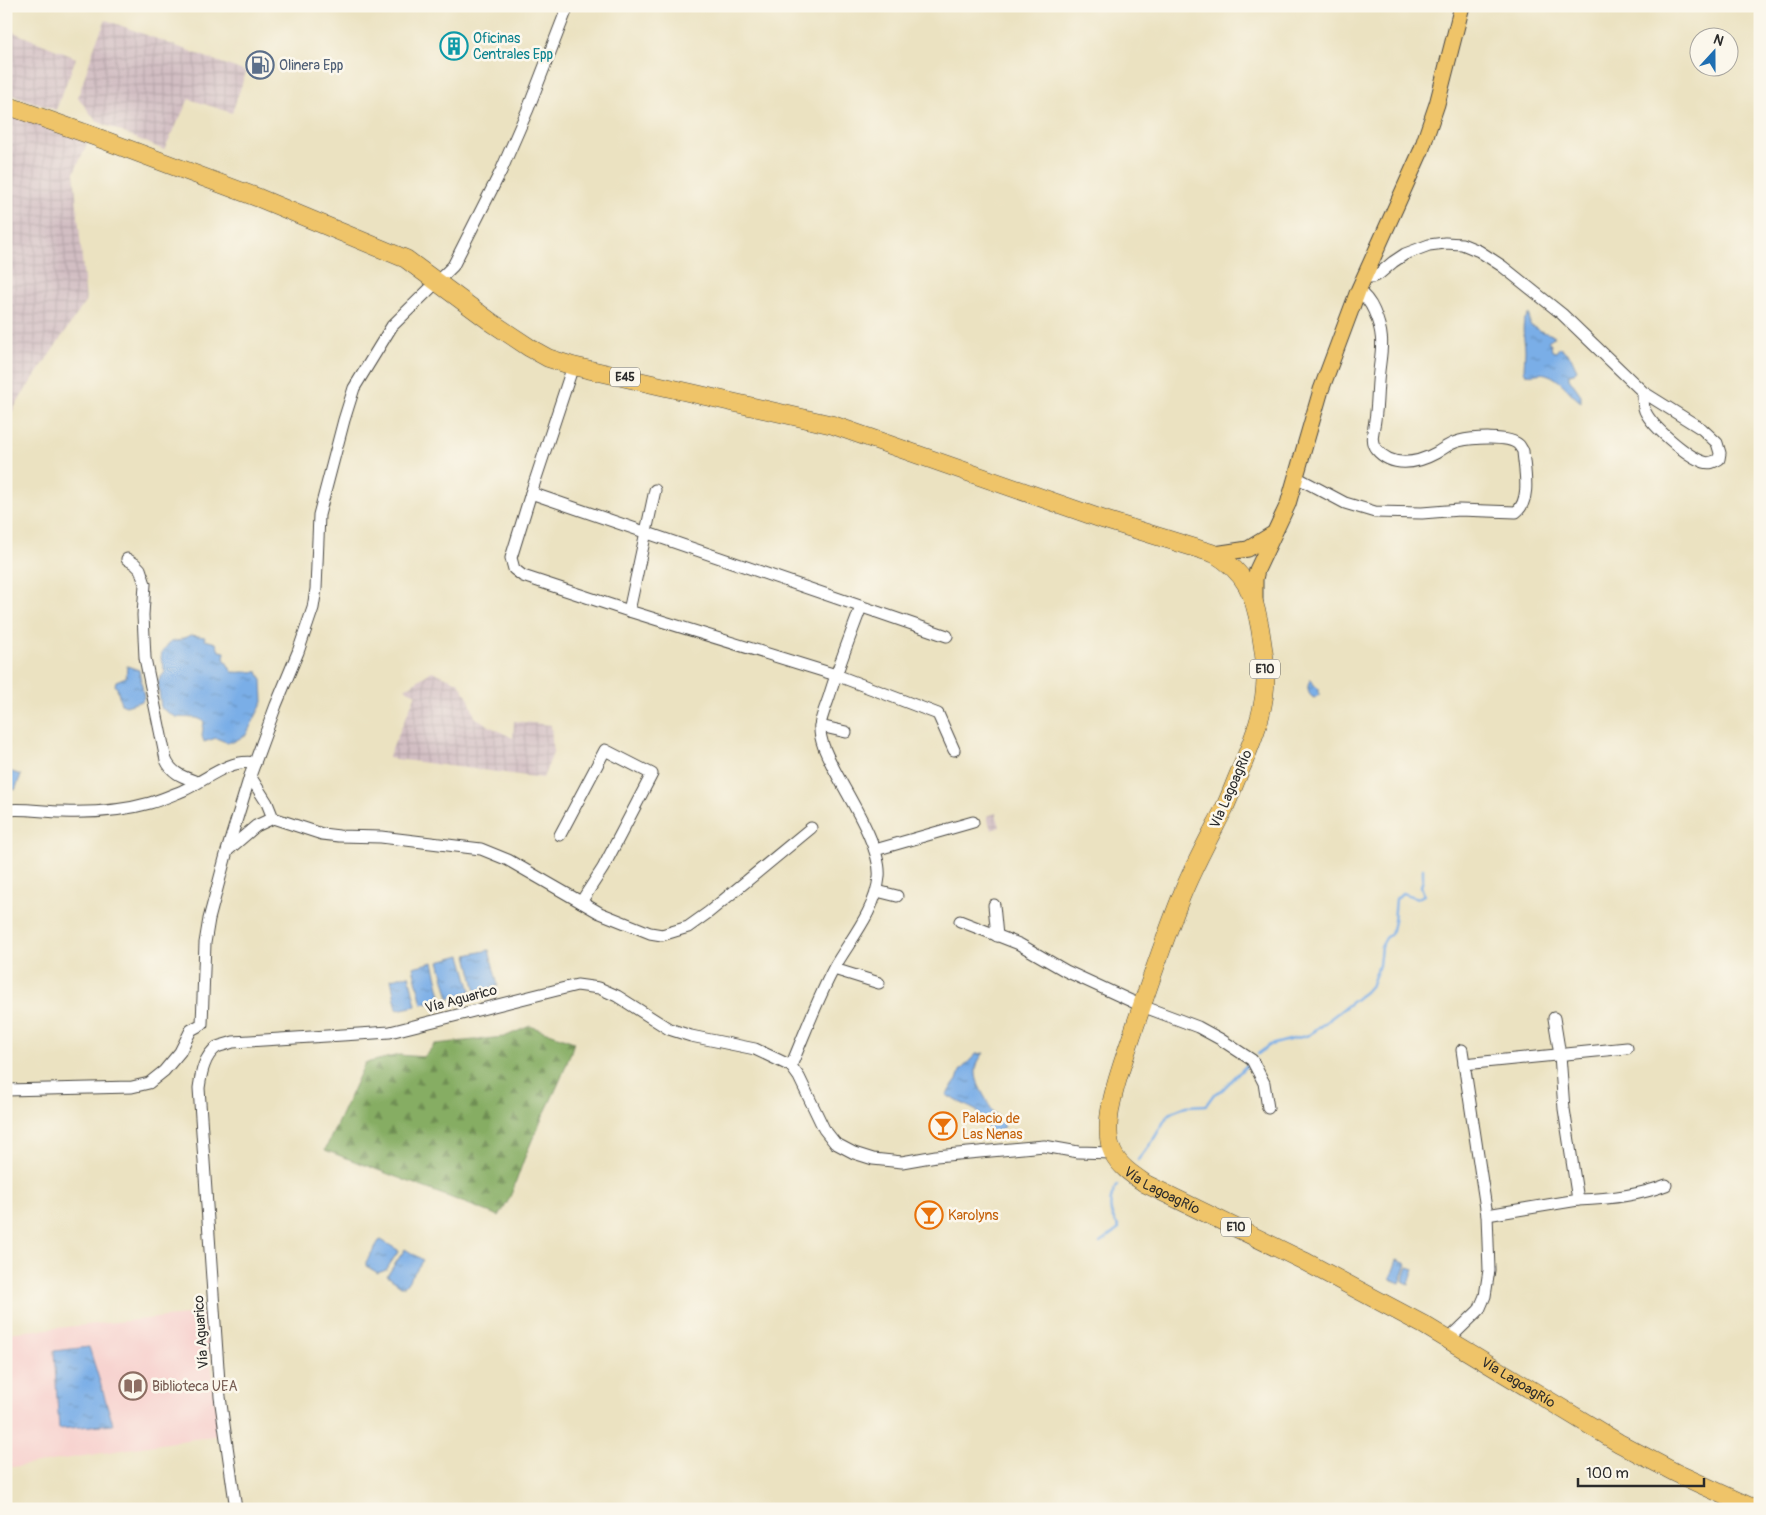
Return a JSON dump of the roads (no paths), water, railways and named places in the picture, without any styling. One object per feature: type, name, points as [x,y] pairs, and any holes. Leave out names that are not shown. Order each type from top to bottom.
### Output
[{"type":"highway","name":"E45","points":[[6,105],[96,137],[323,224],[406,259],[491,322],[548,358],[573,366],[833,426],[1104,520],[1215,554],[1229,563],[1240,574],[1255,602]]},
{"type":"highway","name":"Vía LagoagRío","points":[[1255,602],[1264,650],[1265,672],[1265,687],[1260,718],[1225,807],[1202,850],[1181,897],[1142,1006],[1119,1076],[1110,1112],[1108,1131],[1113,1153],[1124,1168],[1146,1184],[1304,1261],[1424,1326],[1619,1443],[1676,1473],[1755,1509]]},
{"type":"main road","points":[[1255,602],[1257,570],[1288,504],[1321,390],[1361,284],[1421,151],[1437,104],[1462,6]]},
{"type":"main road","points":[[1215,554],[1248,549],[1273,534]]},
{"type":"street","points":[[6,1090],[132,1087],[149,1083],[164,1071],[180,1052],[191,1030],[202,1024],[205,943],[227,852],[250,776],[313,608],[316,590],[320,515],[354,388],[392,326],[453,266],[501,171],[528,109],[568,6]]},
{"type":"street","points":[[1296,477],[1345,503],[1375,512],[1460,510],[1516,512],[1521,508],[1526,497],[1522,451],[1520,445],[1514,441],[1496,439],[1459,441],[1426,458],[1402,463],[1391,461],[1375,448],[1372,442],[1383,339],[1380,325],[1369,301],[1362,294],[1361,284],[1379,274],[1399,258],[1429,245],[1445,243],[1462,244],[1479,251],[1502,266],[1562,314],[1643,392],[1680,414],[1717,443],[1720,453],[1719,459],[1713,462],[1705,462],[1684,450],[1665,435],[1644,408],[1643,392]]},
{"type":"street","points":[[573,366],[511,558],[514,569],[523,576],[628,611],[836,675],[938,714],[954,750]]},
{"type":"street","points":[[628,611],[655,490]]},
{"type":"street","points":[[531,493],[647,531],[946,636]]},
{"type":"street","points":[[128,560],[140,570],[145,584],[146,658],[166,760],[172,770],[180,776],[197,782]]},
{"type":"street","points":[[861,607],[820,726],[822,740],[828,757],[875,850],[879,876],[869,910],[834,969],[791,1066],[799,1077],[824,1129],[835,1143],[854,1153],[873,1159],[902,1162],[936,1156],[1044,1146],[1078,1152],[1113,1153]]},
{"type":"street","points":[[820,726],[846,732]]},
{"type":"street","points":[[560,835],[605,750],[652,774],[603,868],[581,902]]},
{"type":"street","points":[[6,810],[106,812],[151,802],[184,790],[239,762],[255,763]]},
{"type":"street","points":[[250,776],[267,803],[273,818]]},
{"type":"street","points":[[227,852],[256,826],[273,818],[322,834],[381,837],[481,849],[508,860],[608,916],[650,933],[662,935],[688,927],[710,912],[811,828]]},
{"type":"street","points":[[875,850],[973,822]]},
{"type":"street","points":[[876,891],[897,896]]},
{"type":"street","points":[[994,906],[997,936]]},
{"type":"street","points":[[960,921],[1018,944],[1066,971],[1142,1006],[1198,1027],[1252,1060],[1264,1084],[1268,1108]]},
{"type":"street","points":[[834,969],[879,983]]},
{"type":"street","name":"Vía Aguarico","points":[[236,1509],[220,1397],[199,1088],[208,1056],[217,1047],[233,1042],[390,1032],[577,985],[599,988],[617,996],[669,1029],[691,1036],[755,1049],[791,1066]]},
{"type":"street","points":[[1554,1018],[1560,1055],[1564,1109],[1578,1200]]},
{"type":"street","points":[[1464,1064],[1626,1048]]},
{"type":"street","points":[[1447,1341],[1479,1310],[1486,1296],[1489,1270],[1487,1215],[1462,1050]]},
{"type":"street","points":[[1487,1215],[1578,1200],[1607,1199],[1648,1192],[1666,1186]]},
{"type":"water","points":[[1529,314],[1530,325],[1540,331],[1553,335],[1554,337],[1548,341],[1552,351],[1556,352],[1560,347],[1571,357],[1577,370],[1569,374],[1569,378],[1581,395],[1581,402],[1551,376],[1526,374],[1524,371],[1523,326]]},
{"type":"water","points":[[191,635],[205,637],[205,640],[216,643],[219,651],[225,652],[224,658],[232,672],[258,672],[262,680],[263,702],[246,735],[233,742],[226,742],[216,738],[204,742],[202,736],[204,721],[197,718],[176,717],[161,708],[158,681],[165,672],[161,658],[162,652],[171,641],[177,641]]},
{"type":"water","points":[[127,666],[139,670],[144,697],[142,701],[126,706],[121,704],[115,685],[116,681],[126,677]]},
{"type":"water","points":[[1311,679],[1319,689],[1319,695],[1314,698],[1308,690],[1308,684]]},
{"type":"water","points":[[6,770],[21,775],[15,790],[6,787]]},
{"type":"water","points":[[489,950],[498,986],[476,991],[467,955]]},
{"type":"water","points":[[461,955],[471,991],[449,998],[439,961]]},
{"type":"water","points":[[433,962],[442,1000],[422,1004],[413,967]]},
{"type":"water","points":[[409,975],[416,1006],[397,1010],[391,979]]},
{"type":"water","points":[[984,1053],[977,1065],[976,1077],[991,1110],[1004,1123],[1003,1128],[993,1134],[977,1111],[946,1095],[957,1080],[960,1071],[976,1054]]},
{"type":"water","points":[[381,1240],[398,1250],[398,1252],[386,1270],[378,1273],[366,1266],[366,1262]]},
{"type":"water","points":[[405,1249],[423,1260],[405,1286],[401,1286],[387,1276]]},
{"type":"water","points":[[1397,1260],[1407,1264],[1400,1283],[1390,1279]]},
{"type":"water","points":[[1408,1267],[1414,1269],[1409,1284],[1403,1281]]},
{"type":"water","points":[[89,1347],[113,1424],[59,1429],[54,1351]]},
{"type":"waterway","points":[[1258,1054],[1270,1045],[1309,1035],[1365,992],[1372,984],[1379,965],[1381,947],[1386,938],[1391,934],[1396,899],[1402,893],[1418,898],[1424,895],[1421,886],[1423,869]]},
{"type":"waterway","points":[[1138,1160],[1172,1112],[1187,1106],[1206,1105],[1214,1094],[1222,1090],[1247,1065]]},
{"type":"waterway","points":[[1100,1243],[1119,1229],[1112,1217],[1110,1206],[1117,1186]]},
{"type":"place","name":"Oficinas Centrales Epp","points":[[454,46]]},
{"type":"place","name":"Olinera Epp","points":[[260,65]]},
{"type":"place","name":"Palacio de Las Nenas","points":[[943,1126]]},
{"type":"place","name":"Karolyns","points":[[929,1215]]},
{"type":"place","name":"Biblioteca UEA","points":[[133,1386]]}]
